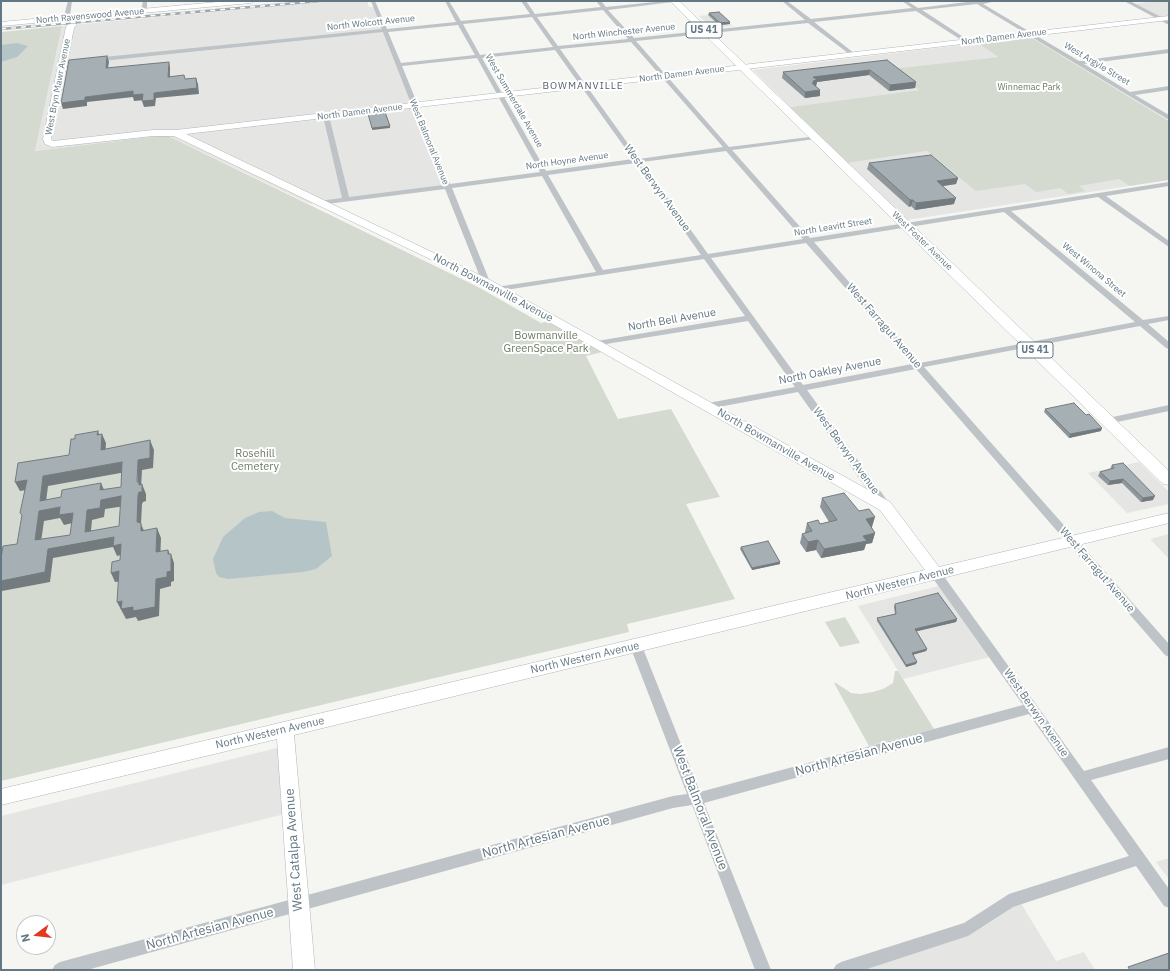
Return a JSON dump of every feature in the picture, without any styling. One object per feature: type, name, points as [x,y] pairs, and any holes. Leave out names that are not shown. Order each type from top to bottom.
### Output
[{"type":"main road","name":"West Foster Avenue","points":[[674,1],[1169,480]]},
{"type":"street","name":"West Bryn Mawr Avenue","points":[[52,144],[48,142],[47,139],[64,63],[70,23],[67,16],[70,1]]},
{"type":"street","points":[[144,11],[145,1]]},
{"type":"street","name":"North Ravenswood Avenue","points":[[1,24],[70,23],[144,11],[220,2],[251,1]]},
{"type":"street","name":"West Balmoral Avenue","points":[[375,1],[415,106],[486,282]]},
{"type":"street","name":"West Summerdale Avenue","points":[[447,1],[601,274]]},
{"type":"street","name":"West Berwyn Avenue","points":[[523,1],[885,506],[936,574],[1169,901]]},
{"type":"street","name":"West Farragut Avenue","points":[[598,1],[1169,652]]},
{"type":"street","name":"North Wolcott Avenue","points":[[64,63],[679,1]]},
{"type":"street","points":[[784,1],[852,54]]},
{"type":"street","points":[[904,1],[966,41]]},
{"type":"street","name":"North Winchester Avenue","points":[[399,65],[994,1]]},
{"type":"street","points":[[1126,1],[1169,23]]},
{"type":"street","name":"West Argyle Street","points":[[976,2],[1169,118]]},
{"type":"street","name":"North Damen Avenue","points":[[52,144],[154,133],[176,133],[1169,18]]},
{"type":"street","points":[[1078,63],[1169,51]]},
{"type":"street","points":[[1129,94],[1169,88]]},
{"type":"street","points":[[326,116],[346,200]]},
{"type":"street","name":"North Bowmanville Avenue","points":[[176,133],[486,282],[885,506]]},
{"type":"street","name":"North Hoyne Avenue","points":[[322,203],[815,137]]},
{"type":"street","name":"North Leavitt Street","points":[[499,289],[1169,184]]},
{"type":"street","points":[[1100,195],[1169,246]]},
{"type":"street","name":"West Winona Street","points":[[1006,210],[1169,346]]},
{"type":"street","name":"North Bell Avenue","points":[[598,344],[750,318]]},
{"type":"street","name":"North Oakley Avenue","points":[[708,406],[1169,318]]},
{"type":"street","points":[[1108,421],[1169,408]]},
{"type":"street","name":"North Western Avenue","points":[[1,797],[1169,518]]},
{"type":"street","name":"West Balmoral Avenue","points":[[636,646],[763,970]]},
{"type":"street","name":"North Artesian Avenue","points":[[60,970],[673,802],[696,798],[1032,708]]},
{"type":"street","name":"West Catalpa Avenue","points":[[285,730],[304,970]]},
{"type":"street","points":[[1081,777],[1169,753]]},
{"type":"street","points":[[841,970],[968,929],[1009,901],[1140,859]]},
{"type":"shaded area","points":[[328,1],[367,1],[369,7],[374,7],[447,185],[310,204],[166,135],[35,151],[62,26]]},
{"type":"shaded area","points":[[1169,1],[1169,16],[1158,17],[1132,4]]},
{"type":"shaded area","points":[[719,14],[733,26],[713,28],[699,16]]},
{"type":"shaded area","points":[[17,43],[28,46],[17,57],[1,62],[1,45]]},
{"type":"shaded area","points":[[978,43],[998,57],[893,70],[920,90],[790,107],[753,70]]},
{"type":"shaded area","points":[[927,151],[1109,172],[1129,186],[907,220],[848,163]]},
{"type":"shaded area","points":[[1139,462],[1169,492],[1169,504],[1127,513],[1088,473]]},
{"type":"shaded area","points":[[272,511],[285,518],[326,522],[332,556],[316,569],[303,572],[228,579],[219,577],[216,573],[213,559],[223,537],[245,518],[259,512]]},
{"type":"shaded area","points":[[1169,534],[1169,559],[1150,539]]},
{"type":"shaded area","points":[[943,585],[994,656],[903,679],[858,606]]},
{"type":"shaded area","points":[[285,746],[289,813],[1,885],[1,816]]},
{"type":"shaded area","points":[[1169,858],[1169,879],[1156,862]]},
{"type":"shaded area","points":[[1019,900],[1056,961],[1084,952],[1095,970],[843,970],[981,925]]},
{"type":"green space","name":"Rosehill Cemetery","points":[[62,26],[35,151],[166,135],[478,287],[541,323],[548,321],[602,352],[586,356],[618,419],[671,409],[720,497],[686,504],[735,599],[627,624],[629,632],[1,781],[1,32]]},
{"type":"green space","name":"Winnemac Park","points":[[1029,36],[1169,121],[1169,180],[1129,186],[1119,179],[1079,186],[1085,191],[1068,194],[1061,188],[1036,192],[1025,184],[976,191],[927,151],[848,163],[790,107],[919,90],[892,69],[998,57],[978,43]]},
{"type":"green space","points":[[845,617],[860,643],[840,647],[825,622]]},
{"type":"green space","points":[[895,671],[898,671],[934,729],[869,746],[834,683],[851,693],[860,694],[873,692],[883,689],[893,683]]},
{"type":"building","points":[[719,12],[730,22],[720,23],[709,13]]},
{"type":"building","points":[[107,56],[106,68],[169,62],[168,77],[184,75],[185,79],[196,78],[197,88],[154,93],[154,100],[142,101],[143,94],[133,95],[133,91],[85,97],[85,100],[61,103],[69,60]]},
{"type":"building","points":[[887,60],[916,82],[890,85],[870,70],[813,77],[817,80],[813,81],[815,82],[812,83],[820,90],[805,92],[783,72]]},
{"type":"building","points":[[385,112],[390,126],[372,128],[368,114]]},
{"type":"building","points":[[931,155],[958,178],[937,181],[956,198],[916,203],[913,200],[910,200],[869,163]]},
{"type":"building","points":[[1074,403],[1086,415],[1089,414],[1102,428],[1070,434],[1045,409]]},
{"type":"building","points":[[98,431],[97,435],[102,434],[101,450],[150,440],[150,458],[138,460],[137,482],[139,482],[139,485],[142,484],[142,492],[139,492],[138,495],[137,522],[141,523],[141,531],[157,528],[156,552],[168,550],[168,554],[171,554],[171,571],[167,572],[167,577],[156,579],[155,607],[133,611],[133,607],[121,609],[122,601],[117,602],[119,571],[111,573],[112,562],[120,560],[121,544],[113,546],[114,537],[48,549],[45,572],[1,581],[1,559],[3,546],[17,544],[22,515],[20,513],[27,480],[15,482],[18,463],[69,455],[71,439],[75,439],[75,435]],"holes":[[[122,462],[121,487],[100,490],[101,483],[62,490],[61,497],[40,501],[43,476]],[[121,496],[119,526],[85,532],[87,510],[100,508],[101,500]],[[60,507],[59,515],[73,513],[70,535],[35,540],[39,511]]]},
{"type":"building","points":[[1123,463],[1155,496],[1143,498],[1123,479],[1110,481],[1100,472],[1114,468],[1112,465]]},
{"type":"building","points":[[844,493],[859,511],[869,509],[875,517],[866,519],[875,533],[863,536],[867,541],[824,549],[818,540],[808,542],[802,534],[812,531],[807,523],[818,520],[820,524],[837,520],[822,498]]},
{"type":"building","points":[[768,541],[780,562],[752,568],[741,547]]},
{"type":"building","points":[[938,593],[957,619],[915,629],[927,649],[912,653],[917,662],[906,665],[877,618],[896,614],[895,604]]},
{"type":"building","points":[[1169,953],[1169,970],[1130,970],[1128,967]]},
{"type":"tunnel","points":[[67,25],[68,21]]},
{"type":"railway","points":[[1,29],[319,1]]},
{"type":"district","name":"BOWMANVILLE","points":[[583,86]]},
{"type":"park label","name":"Bowmanville GreenSpace Park","points":[[546,342]]}]
